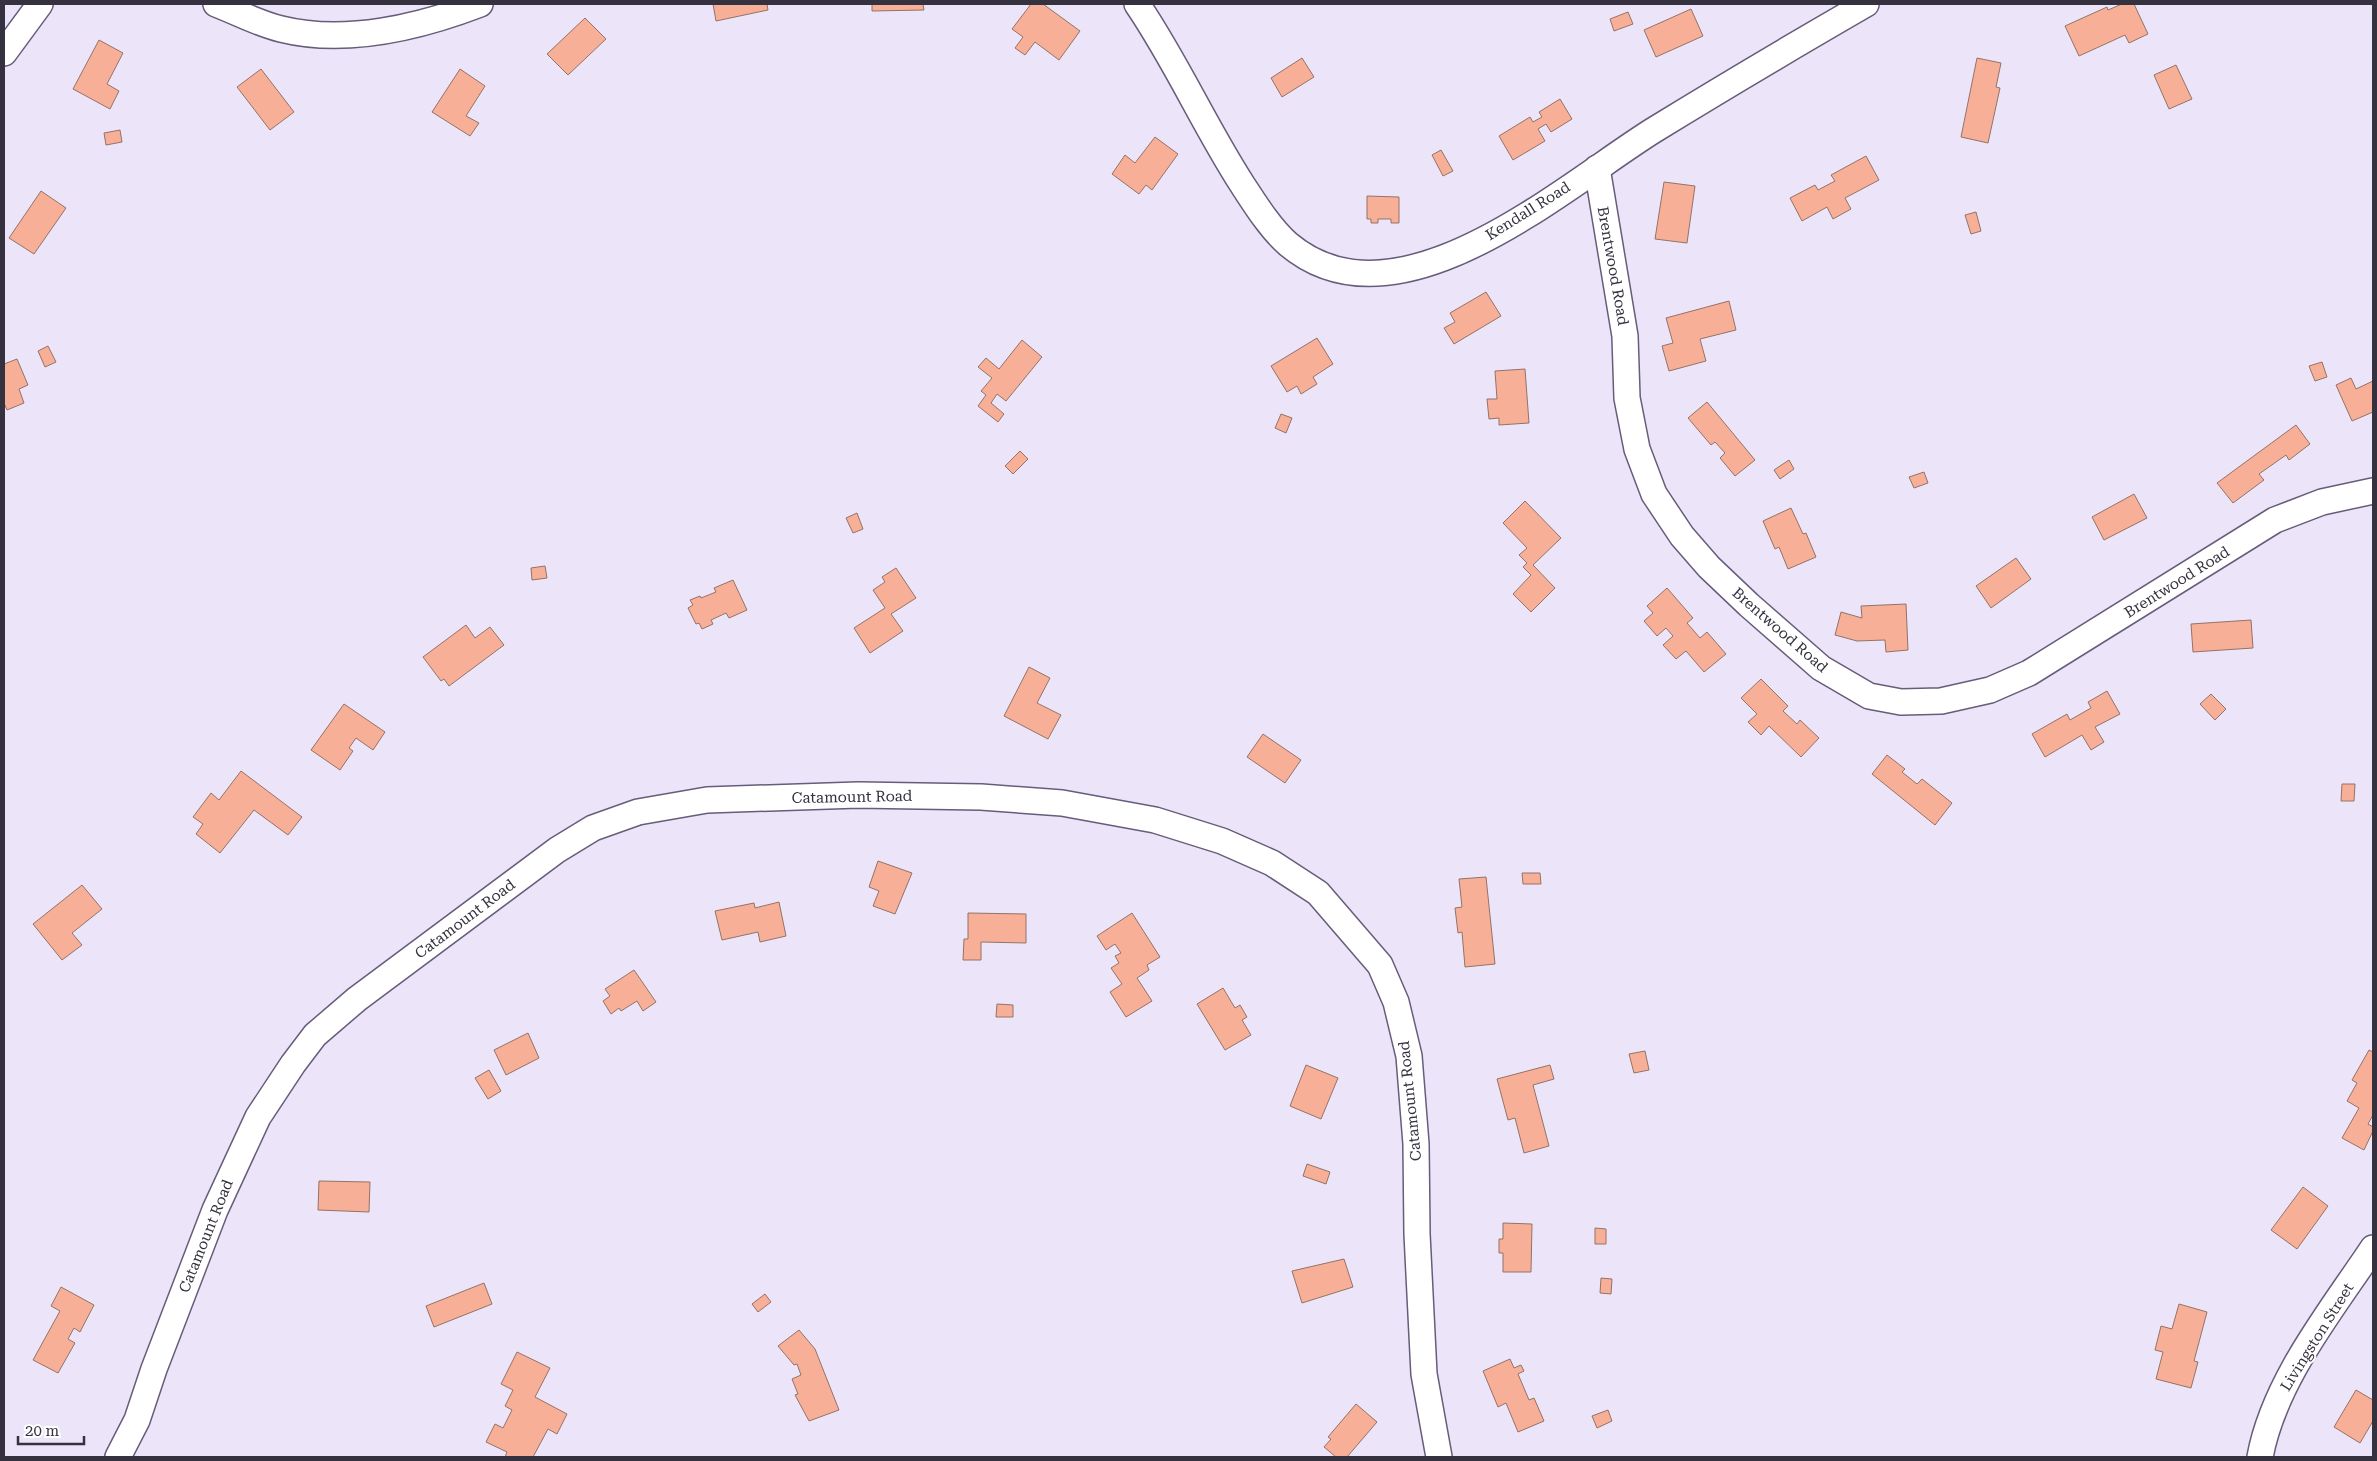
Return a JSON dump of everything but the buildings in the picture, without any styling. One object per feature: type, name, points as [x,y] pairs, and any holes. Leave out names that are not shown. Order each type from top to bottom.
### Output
[{"type":"street","points":[[4,53],[40,4]]},
{"type":"street","points":[[216,4],[280,29],[340,37],[389,30],[480,4]]},
{"type":"street","name":"Kendall Road","points":[[1137,4],[1170,58],[1222,154],[1255,204],[1286,242],[1313,262],[1352,274],[1394,272],[1447,257],[1508,227],[1653,131],[1866,4]]},
{"type":"street","name":"Brentwood Road","points":[[1597,168],[1625,336],[1627,398],[1636,449],[1654,494],[1682,536],[1709,567],[1749,605],[1821,668],[1869,696],[1901,702],[1941,700],[1990,690],[2029,672],[2275,520],[2322,502],[2373,491]]},
{"type":"street","name":"Catamount Road","points":[[118,1457],[137,1420],[154,1369],[215,1210],[258,1118],[292,1064],[315,1035],[357,999],[557,850],[593,828],[638,812],[707,800],[858,795],[981,797],[1062,803],[1155,820],[1222,840],[1263,859],[1318,893],[1380,965],[1396,1002],[1408,1056],[1416,1144],[1417,1234],[1424,1374],[1439,1457]]},
{"type":"street","name":"Livingston Street","points":[[2260,1457],[2265,1432],[2288,1379],[2373,1248]]}]
